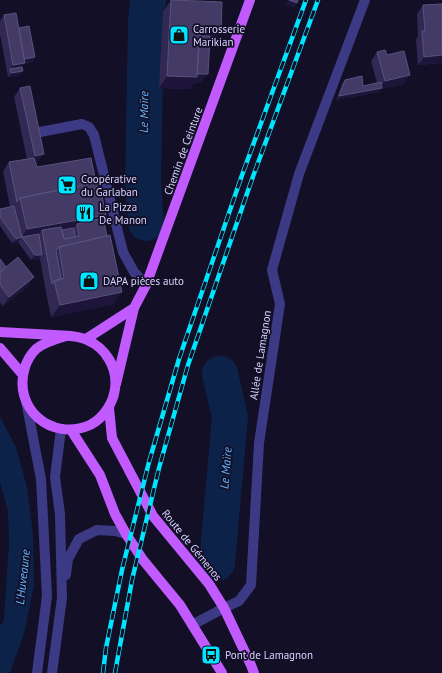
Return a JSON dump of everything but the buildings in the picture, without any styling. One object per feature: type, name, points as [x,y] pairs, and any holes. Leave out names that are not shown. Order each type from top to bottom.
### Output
[{"type":"main road","name":"Chemin de Ceinture","points":[[116,384],[134,308],[146,286],[250,0]]},
{"type":"main road","name":"Chemin de Ceinture","points":[[86,339],[134,308]]},
{"type":"main road","points":[[0,332],[66,336],[86,339],[99,346],[108,357],[114,370],[116,384],[114,396],[109,408],[102,417],[93,424],[82,428],[66,430],[48,424],[35,416],[26,401],[22,388],[22,375],[27,362],[36,349],[48,342],[66,336]]},
{"type":"main road","points":[[0,348],[22,375]]},
{"type":"main road","name":"Route de Gémenos","points":[[109,408],[112,438],[153,516],[209,584],[224,608],[254,673]]},
{"type":"main road","points":[[66,430],[100,475],[115,514],[126,534],[143,560],[180,605],[222,673]]},
{"type":"street","name":"Allée de Lamagnon","points":[[192,625],[239,601],[251,585],[259,443],[280,304],[272,270],[299,174],[365,0]]},
{"type":"street","points":[[40,132],[82,124],[89,127],[94,135],[123,252],[134,272],[146,286]]},
{"type":"street","points":[[26,401],[41,479],[48,596],[37,673]]},
{"type":"street","points":[[62,598],[60,514],[55,477],[66,430]]},
{"type":"street","points":[[52,673],[68,559],[79,539],[97,530],[115,531],[126,534]]},
{"type":"street","points":[[44,624],[58,627]]},
{"type":"water","name":"L'Huveaune","points":[[0,417],[16,447],[27,487],[33,533],[34,586],[24,634],[9,673],[0,673],[0,626],[4,620],[9,543],[8,511],[0,483]]},
{"type":"waterway","name":"Le Maïre","points":[[146,223],[143,183],[146,21],[148,0]]},
{"type":"waterway","name":"Le Maïre","points":[[217,563],[230,417],[220,374]]},
{"type":"railway","points":[[103,673],[106,648],[122,570],[149,462],[179,359],[241,178],[306,0]]},
{"type":"railway","points":[[115,673],[132,580],[159,468],[188,365],[251,182],[318,0]]},
{"type":"place","name":"Carrosserie Marikian","points":[[179,35]]},
{"type":"place","name":"Coopérative du Garlaban","points":[[67,185]]},
{"type":"place","name":"La Pizza De Manon","points":[[85,213]]},
{"type":"place","name":"DAPA pièces auto","points":[[89,281]]},
{"type":"place","name":"Pont de Lamagnon","points":[[211,655]]}]
